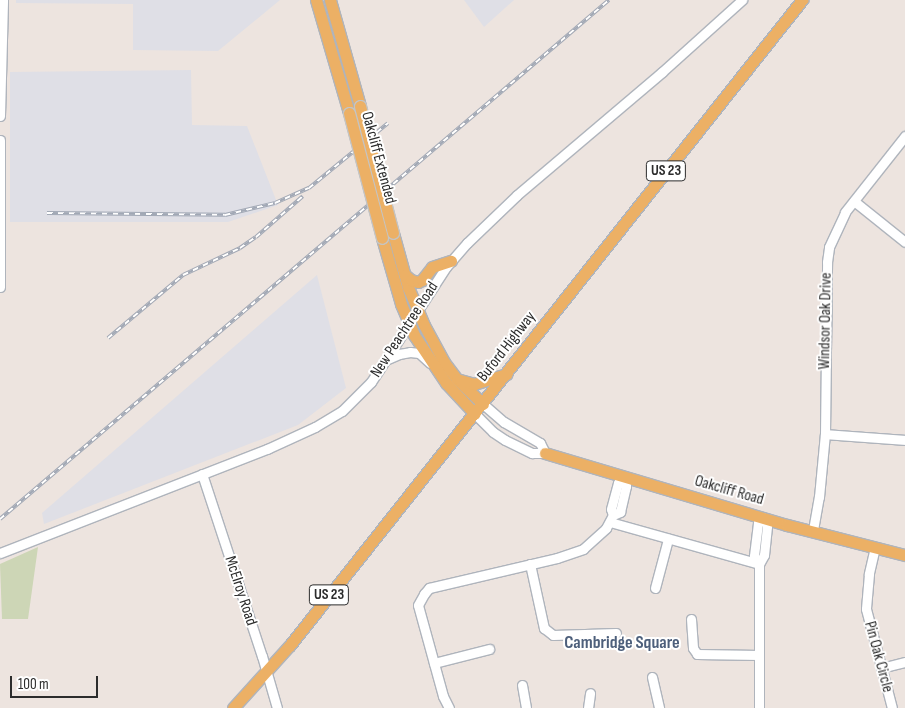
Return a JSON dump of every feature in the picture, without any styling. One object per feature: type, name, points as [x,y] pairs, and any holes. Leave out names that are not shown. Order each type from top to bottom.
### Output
[{"type":"main road","name":"Oakcliff Extended","points":[[316,0],[349,113],[388,235],[418,311]]},
{"type":"main road","name":"Buford Highway","points":[[233,708],[267,672],[475,414],[802,0]]},
{"type":"main road","name":"Oakcliff Extended","points":[[331,4],[360,106],[401,304],[410,324]]},
{"type":"main road","points":[[405,275],[411,280],[418,282],[422,280],[432,267],[452,261]]},
{"type":"main road","points":[[418,311],[444,362],[457,379],[483,404]]},
{"type":"main road","name":"Oakcliff Road","points":[[410,324],[433,366],[475,414]]},
{"type":"main road","points":[[457,379],[474,384],[506,374]]},
{"type":"main road","name":"Oakcliff Road","points":[[545,454],[624,479],[764,518],[905,554]]},
{"type":"street","points":[[0,116],[3,0]]},
{"type":"street","name":"New Peachtree Road","points":[[0,553],[296,436],[342,411],[371,382],[452,261],[517,195],[662,72],[742,0]]},
{"type":"street","name":"Windsor Oak Drive","points":[[813,530],[820,496],[825,434],[827,262],[829,247],[837,226],[854,201],[905,136]]},
{"type":"street","points":[[0,140],[0,287]]},
{"type":"street","points":[[854,201],[905,242]]},
{"type":"street","points":[[386,361],[398,354],[410,352],[419,354],[433,366]]},
{"type":"street","points":[[483,404],[504,422],[540,443],[545,454]]},
{"type":"street","name":"Oakcliff Road","points":[[475,414],[492,432],[505,440],[532,453],[545,454]]},
{"type":"street","points":[[825,434],[905,440]]},
{"type":"street","name":"McElroy Road","points":[[202,474],[277,708]]},
{"type":"street","points":[[449,708],[443,696],[418,604],[429,588],[530,564],[583,549],[612,519],[611,509],[618,483],[624,479]]},
{"type":"street","points":[[758,708],[759,564],[754,556],[758,523],[764,518]]},
{"type":"street","points":[[612,519],[668,539],[759,564]]},
{"type":"street","points":[[655,588],[668,539]]},
{"type":"street","name":"Pin Oak Circle","points":[[875,547],[869,574],[866,609],[892,708]]},
{"type":"street","points":[[530,564],[544,628],[553,635],[616,633]]},
{"type":"street","points":[[691,619],[693,648],[696,654],[759,655]]},
{"type":"street","points":[[434,663],[489,649]]},
{"type":"street","points":[[881,668],[905,662]]},
{"type":"street","points":[[652,677],[658,708]]},
{"type":"street","points":[[522,685],[526,708]]},
{"type":"street","points":[[588,708],[590,693]]},
{"type":"shaded area","points":[[16,0],[280,0],[218,51],[133,50],[133,4],[16,3]]},
{"type":"shaded area","points":[[464,0],[514,0],[484,27]]},
{"type":"shaded area","points":[[191,70],[192,125],[247,126],[278,205],[228,222],[10,222],[10,72]]},
{"type":"shaded area","points":[[317,275],[346,388],[298,425],[44,524],[42,513]]},
{"type":"green space","points":[[38,547],[28,619],[2,619],[0,564]]},
{"type":"railway","points":[[0,519],[609,0]]},
{"type":"railway","points":[[47,213],[225,215],[275,203],[309,188],[388,123]]},
{"type":"railway","points":[[108,338],[183,275],[240,248],[256,237],[303,196]]},
{"type":"district","name":"Cambridge Square","points":[[622,643]]}]
